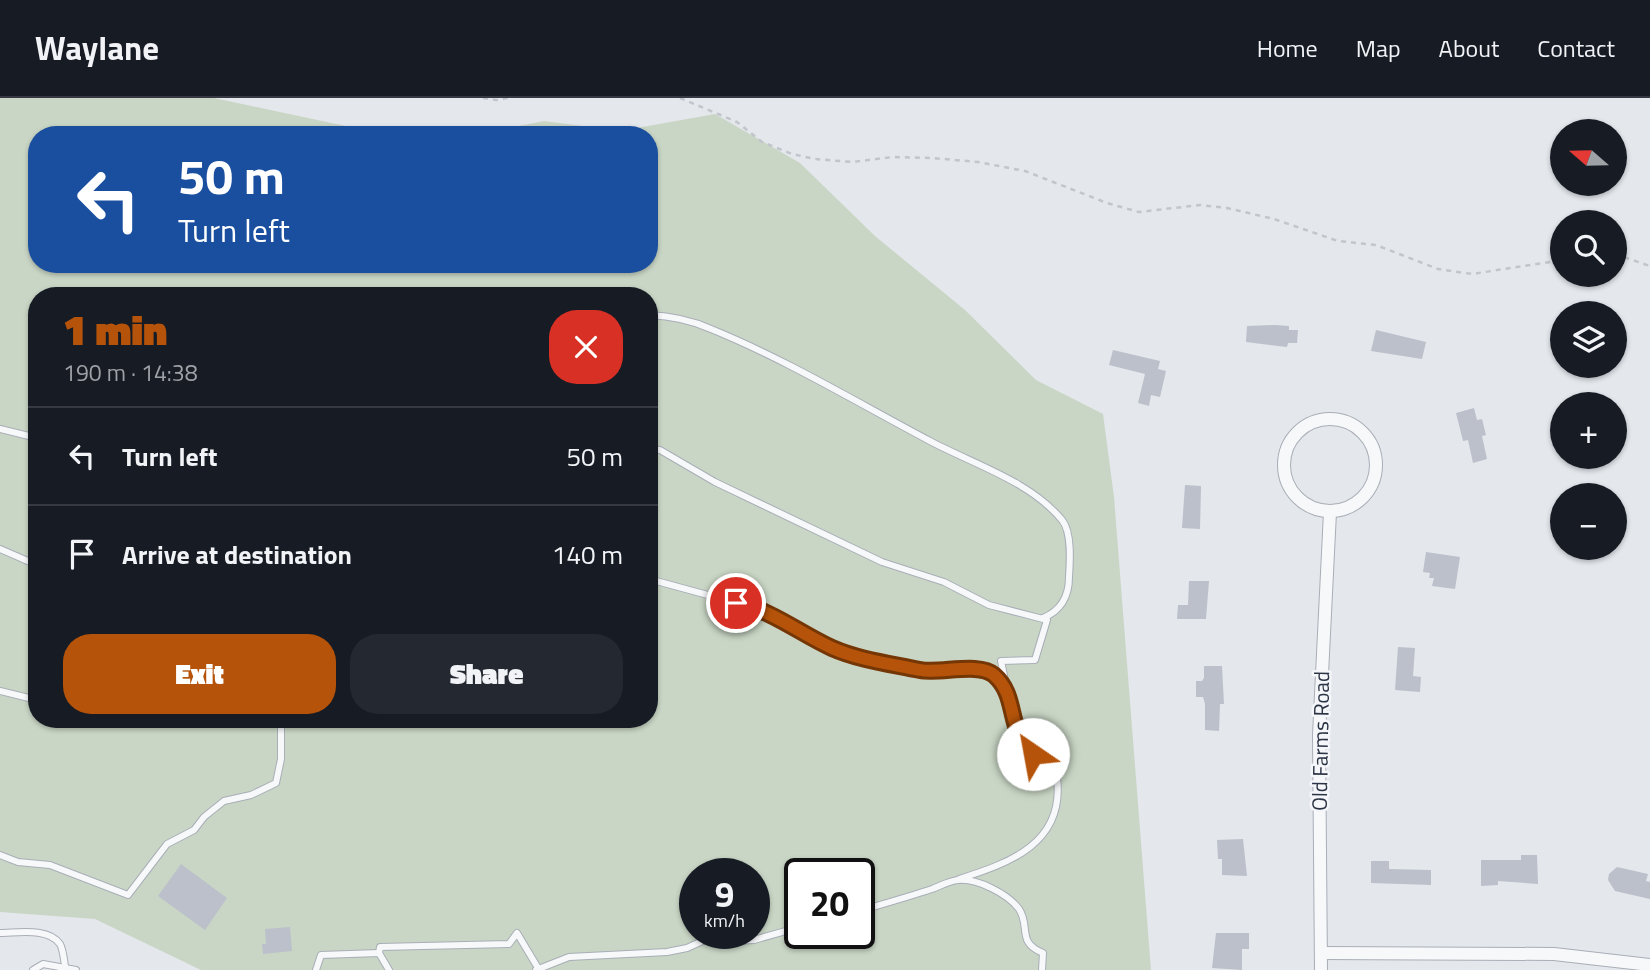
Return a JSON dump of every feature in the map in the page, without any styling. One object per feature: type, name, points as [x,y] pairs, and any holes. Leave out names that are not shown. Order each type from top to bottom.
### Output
[{"type":"street","points":[[1331,419],[1346,421],[1359,428],[1369,439],[1377,468],[1373,483],[1356,505],[1330,512],[1318,510],[1298,499],[1286,480],[1284,461],[1292,438],[1303,428],[1316,421],[1331,419]]},
{"type":"street","name":"Old Farms Road","points":[[1321,970],[1319,735],[1330,512]]},
{"type":"street","points":[[1321,953],[1554,954],[1650,965]]},
{"type":"lane","points":[[658,316],[678,317],[712,329],[1023,487],[1053,510],[1065,523],[1070,560],[1069,592],[1055,613],[1042,618]]},
{"type":"lane","points":[[0,429],[28,436]]},
{"type":"lane","points":[[658,450],[715,482],[882,562],[944,582],[989,605],[1047,620],[1035,660],[1001,661],[1020,742],[1057,778],[1059,790],[1055,817],[1035,844],[1004,864],[875,906]]},
{"type":"lane","points":[[0,549],[28,561]]},
{"type":"lane","points":[[658,581],[770,612],[836,650],[931,672],[983,670],[993,674],[1007,691]]},
{"type":"lane","points":[[0,691],[28,698]]},
{"type":"lane","points":[[0,855],[18,862],[50,865],[128,895],[167,844],[194,830],[204,817],[224,801],[251,795],[276,783],[281,759],[281,728]]},
{"type":"lane","points":[[959,879],[1001,891],[1011,900],[1023,916],[1024,938],[1034,950],[1043,953],[1042,970]]},
{"type":"lane","points":[[389,970],[379,953],[380,947],[509,944],[517,933],[537,969],[569,957],[667,952],[717,937],[735,942],[784,932]]},
{"type":"lane","points":[[0,933],[49,935],[60,944],[65,966]]},
{"type":"lane","points":[[316,970],[321,956],[379,953]]},
{"type":"lane","points":[[33,970],[43,964],[76,970]]},
{"type":"path","points":[[483,98],[508,98]]},
{"type":"path","points":[[680,98],[737,122],[762,142],[792,154],[815,159],[852,162],[932,158],[978,162],[1025,171],[1107,203],[1139,212],[1200,205],[1227,208],[1274,219],[1338,240],[1376,245],[1438,269],[1472,274],[1550,262]]},
{"type":"path","points":[[1627,258],[1650,267]]},
{"type":"green space","points":[[0,98],[214,98],[346,126],[28,126],[28,273],[658,273],[658,126],[648,126],[715,114],[800,163],[875,236],[965,310],[1036,380],[1103,414],[1114,497],[1151,970],[201,970],[95,919],[0,912]]},
{"type":"green space","points":[[544,121],[582,126],[519,126]]},
{"type":"building","points":[[1275,325],[1298,330],[1297,343],[1288,343],[1287,347],[1246,342],[1247,326]]},
{"type":"building","points":[[1376,330],[1426,342],[1422,359],[1371,351]]},
{"type":"building","points":[[1113,350],[1160,361],[1158,369],[1166,371],[1160,397],[1151,395],[1149,406],[1138,403],[1145,374],[1109,365]]},
{"type":"building","points":[[1474,408],[1477,420],[1482,419],[1486,435],[1482,436],[1487,459],[1473,463],[1468,440],[1463,441],[1456,413]]},
{"type":"building","points":[[1185,485],[1201,486],[1200,529],[1182,528]]},
{"type":"building","points":[[1426,552],[1460,557],[1455,589],[1432,586],[1434,578],[1429,578],[1430,573],[1423,572]]},
{"type":"building","points":[[1189,581],[1209,581],[1206,619],[1177,619],[1178,605],[1188,605]]},
{"type":"building","points":[[1398,647],[1415,648],[1413,676],[1421,677],[1420,692],[1395,690]]},
{"type":"building","points":[[1204,666],[1222,666],[1224,704],[1220,704],[1219,731],[1205,730],[1205,704],[1203,697],[1196,697],[1196,681],[1202,681],[1204,678]]},
{"type":"building","points":[[1243,839],[1247,876],[1222,875],[1222,859],[1218,859],[1217,840]]},
{"type":"building","points":[[1521,855],[1537,855],[1538,884],[1498,881],[1498,885],[1481,886],[1481,860],[1521,860]]},
{"type":"building","points":[[1371,861],[1389,861],[1389,869],[1431,870],[1431,885],[1371,883]]},
{"type":"building","points":[[181,864],[227,898],[205,930],[158,896]]},
{"type":"building","points":[[1617,867],[1648,874],[1646,881],[1650,882],[1650,899],[1615,891],[1608,880],[1609,874]]},
{"type":"building","points":[[290,927],[292,951],[263,954],[262,944],[266,944],[265,929]]},
{"type":"building","points":[[1216,933],[1249,933],[1249,949],[1242,949],[1242,970],[1212,968]]},
{"type":"route","points":[[736,603],[770,612],[836,650],[931,672],[983,670],[993,674],[1007,691],[1020,742],[1033,754]]}]
